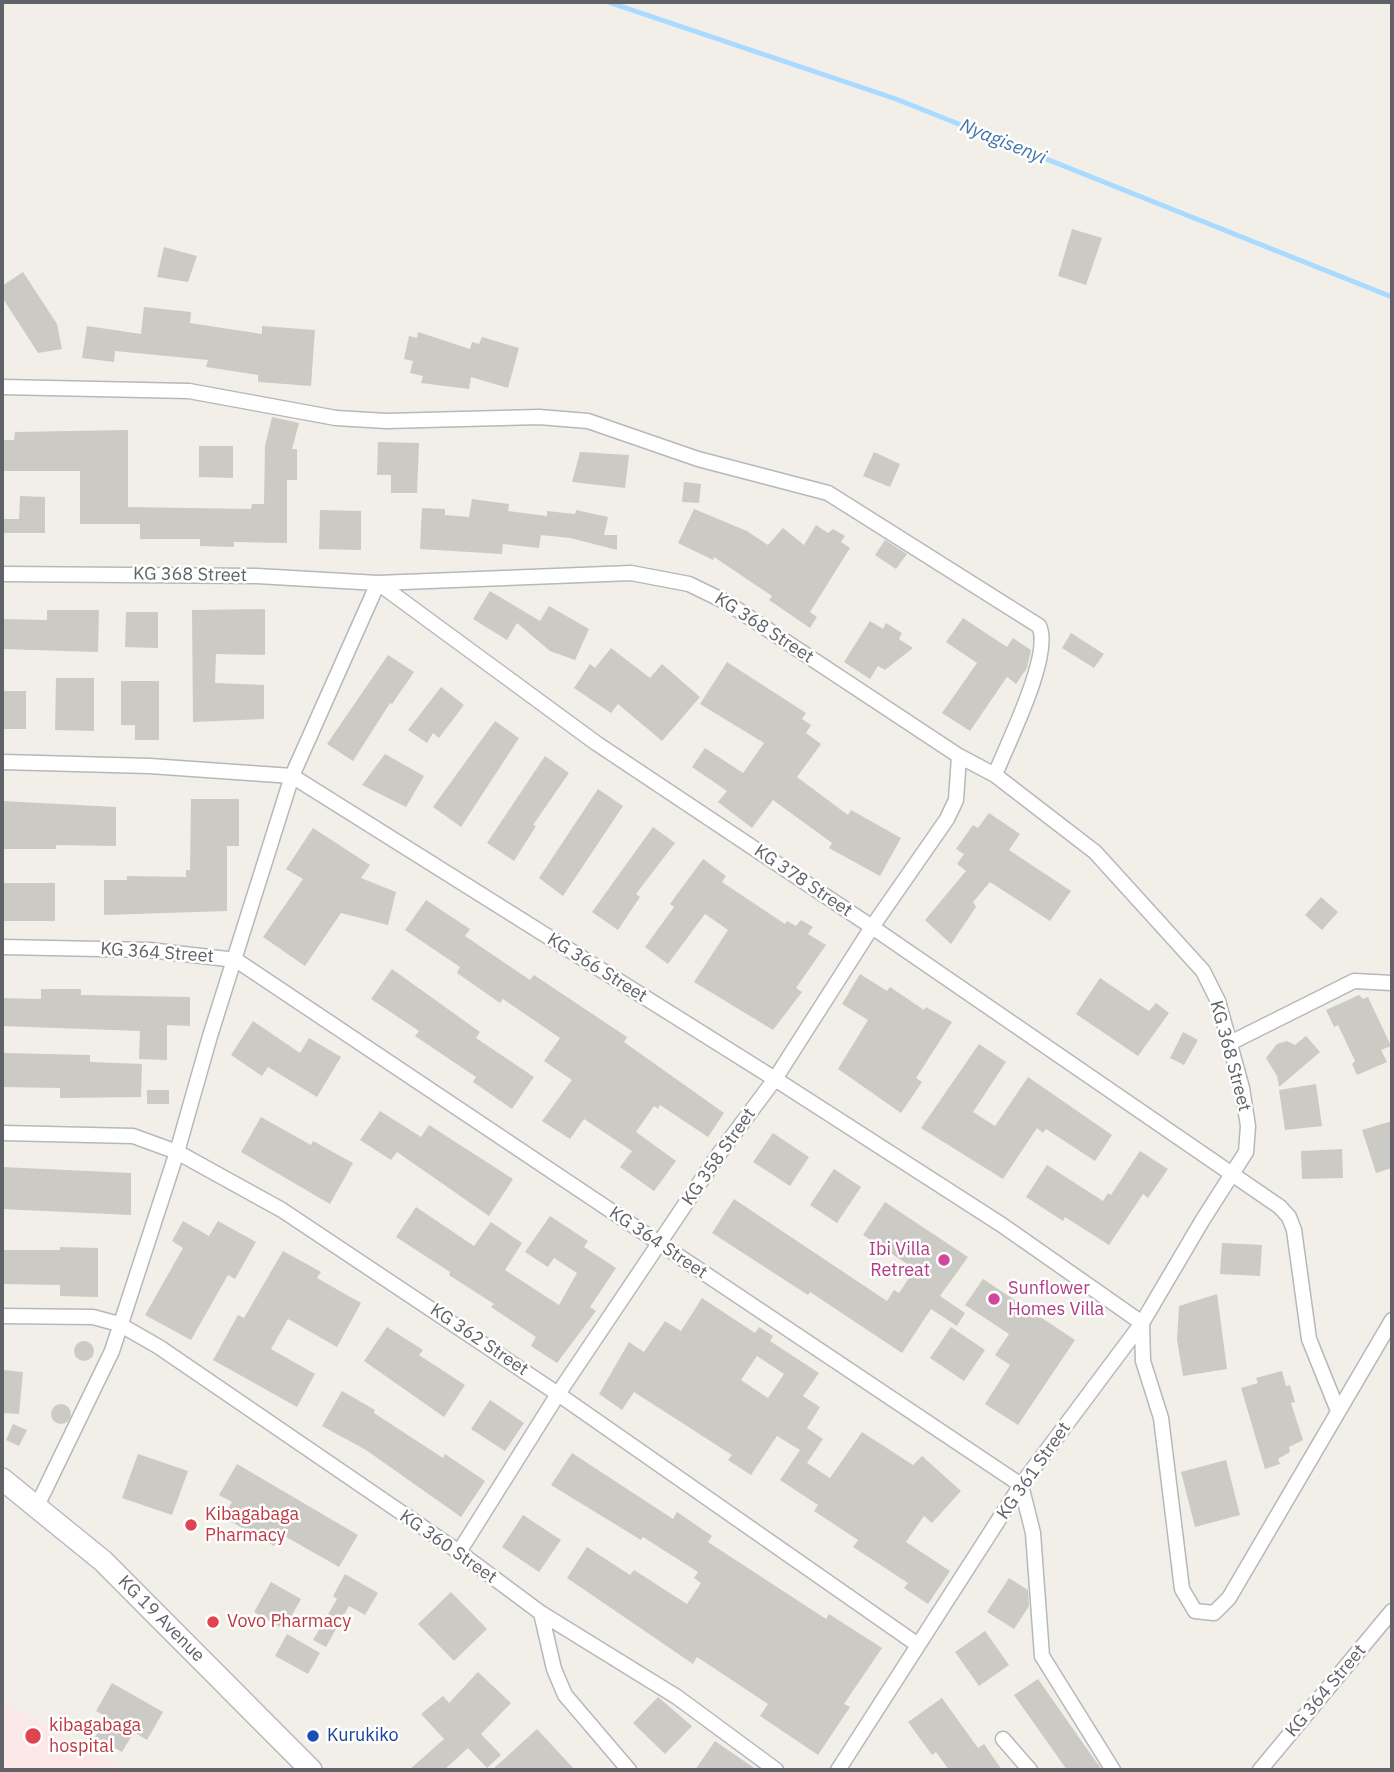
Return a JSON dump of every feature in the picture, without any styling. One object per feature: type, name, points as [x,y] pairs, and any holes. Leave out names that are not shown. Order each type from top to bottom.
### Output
[{"type":"main road","name":"KG 19 Avenue","points":[[2,1479],[103,1561],[310,1770]]},
{"type":"street","points":[[2,387],[189,391],[335,418],[576,418],[698,459],[828,493],[1039,626],[1043,643],[1038,663],[995,775]]},
{"type":"street","name":"KG 368 Street","points":[[2,574],[257,576],[378,583],[631,573],[689,583],[726,602],[959,756],[995,775],[1095,852],[1187,950],[1218,1001],[1242,1087],[1248,1126],[1246,1153],[1231,1174]]},
{"type":"street","points":[[37,1506],[112,1351],[177,1152],[210,1036],[292,776],[378,583]]},
{"type":"street","name":"KG 378 Street","points":[[378,583],[596,743],[1280,1207],[1289,1217],[1309,1339],[1338,1411]]},
{"type":"street","name":"KG 358 Street","points":[[459,1552],[558,1394],[719,1154],[775,1079],[952,810],[956,800],[959,756]]},
{"type":"street","name":"KG 366 Street","points":[[2,762],[150,766],[292,776],[775,1079],[1002,1226],[1142,1323]]},
{"type":"street","name":"KG 364 Street","points":[[2,947],[174,951],[236,960],[1021,1485]]},
{"type":"street","points":[[1230,1043],[1354,981],[1392,983]]},
{"type":"street","name":"KG 362 Street","points":[[2,1133],[133,1136],[177,1152],[282,1210],[558,1394],[918,1645]]},
{"type":"street","name":"KG 361 Street","points":[[838,1770],[1021,1485],[1142,1323],[1231,1174]]},
{"type":"street","name":"KG 360 Street","points":[[2,1316],[83,1316],[119,1324],[159,1347],[459,1552],[541,1613],[677,1697],[776,1770]]},
{"type":"street","points":[[1142,1323],[1143,1361],[1161,1418],[1170,1477],[1180,1579],[1187,1601],[1195,1611],[1214,1612],[1229,1598],[1392,1321]]},
{"type":"street","points":[[1021,1485],[1033,1533],[1042,1656],[1113,1770]]},
{"type":"street","name":"KG 364 Street","points":[[1260,1770],[1392,1611]]},
{"type":"street","points":[[541,1613],[554,1669],[565,1695],[629,1770]]},
{"type":"street","points":[[1003,1739],[1030,1770]]},
{"type":"shaded area","name":"kibagabaga hospital","points":[[2,1701],[127,1770],[2,1770]]},
{"type":"building","points":[[1072,229],[1102,238],[1086,285],[1058,276]]},
{"type":"building","points":[[164,247],[197,256],[188,282],[157,277]]},
{"type":"building","points":[[23,272],[57,324],[62,349],[38,353],[2,297],[2,286]]},
{"type":"building","points":[[144,307],[191,312],[190,323],[262,334],[262,326],[315,330],[311,386],[258,382],[258,375],[206,367],[208,360],[115,351],[114,362],[82,358],[87,326],[141,334]]},
{"type":"building","points":[[418,332],[470,349],[472,342],[479,344],[482,337],[519,348],[508,388],[471,377],[469,389],[421,383],[423,376],[410,373],[413,361],[404,359],[409,336],[417,338]]},
{"type":"building","points":[[272,417],[299,423],[292,449],[297,449],[297,480],[287,480],[287,543],[234,542],[234,547],[200,546],[200,539],[140,539],[140,524],[80,524],[80,471],[2,471],[2,440],[14,440],[15,432],[128,430],[128,507],[251,509],[252,504],[264,504],[265,446]]},
{"type":"building","points":[[378,442],[419,443],[417,493],[391,493],[391,475],[377,475]]},
{"type":"building","points":[[199,446],[233,446],[233,478],[199,477]]},
{"type":"building","points":[[580,452],[629,455],[625,488],[572,482]]},
{"type":"building","points":[[874,452],[900,464],[890,487],[863,476]]},
{"type":"building","points":[[684,482],[701,484],[699,503],[682,502]]},
{"type":"building","points":[[20,496],[45,497],[45,533],[2,533],[2,519],[19,519]]},
{"type":"building","points":[[472,499],[509,504],[508,511],[547,516],[547,511],[575,514],[576,510],[608,517],[604,535],[617,535],[617,550],[570,538],[541,535],[539,548],[503,544],[502,554],[420,549],[422,508],[445,509],[445,515],[469,517]]},
{"type":"building","points":[[694,509],[747,531],[768,545],[783,528],[804,545],[816,525],[828,533],[833,529],[845,536],[841,542],[850,548],[810,612],[817,617],[810,628],[769,600],[772,596],[714,557],[713,560],[678,543]]},
{"type":"building","points":[[320,510],[361,511],[361,550],[319,549]]},
{"type":"building","points":[[885,540],[907,554],[896,569],[875,555]]},
{"type":"building","points":[[490,591],[540,621],[549,606],[589,629],[575,660],[550,651],[517,623],[507,640],[473,619]]},
{"type":"building","points":[[265,609],[265,655],[216,654],[215,683],[264,685],[264,719],[193,722],[192,610]]},
{"type":"building","points":[[47,610],[99,610],[98,652],[2,649],[2,619],[47,620]]},
{"type":"building","points":[[126,612],[158,612],[158,648],[125,647]]},
{"type":"building","points":[[963,618],[1007,647],[1013,638],[1031,650],[1027,668],[1016,684],[1007,677],[970,731],[942,713],[977,663],[946,642]]},
{"type":"building","points":[[870,621],[883,629],[886,623],[902,633],[899,639],[913,648],[885,670],[878,666],[870,679],[844,662]]},
{"type":"building","points":[[1071,633],[1104,654],[1094,668],[1062,648]]},
{"type":"building","points":[[611,648],[650,678],[662,664],[700,697],[662,741],[618,704],[611,713],[574,688],[590,664],[595,668]]},
{"type":"building","points":[[388,655],[414,672],[392,704],[390,703],[353,761],[327,744]]},
{"type":"building","points":[[727,662],[806,713],[802,719],[811,725],[806,733],[821,744],[797,777],[848,815],[851,810],[901,838],[880,876],[829,848],[832,843],[773,800],[752,828],[718,802],[727,791],[692,767],[705,748],[743,773],[764,743],[700,704]]},
{"type":"building","points":[[56,678],[94,678],[94,731],[55,730]]},
{"type":"building","points":[[121,681],[159,681],[159,740],[135,740],[135,725],[121,725]]},
{"type":"building","points":[[441,687],[464,705],[439,738],[433,733],[427,743],[408,730]]},
{"type":"building","points":[[2,691],[26,691],[26,729],[2,729]]},
{"type":"building","points":[[495,721],[519,738],[461,827],[433,807]]},
{"type":"building","points":[[385,754],[424,776],[406,807],[362,785]]},
{"type":"building","points":[[545,756],[569,773],[533,825],[536,826],[514,861],[487,843]]},
{"type":"building","points":[[598,789],[623,806],[563,896],[539,878]]},
{"type":"building","points":[[191,799],[239,799],[239,846],[227,846],[227,911],[104,915],[104,880],[127,880],[127,876],[186,877],[186,870],[190,870]]},
{"type":"building","points":[[2,801],[116,807],[116,846],[56,845],[56,849],[2,849]]},
{"type":"building","points":[[989,813],[1020,834],[1009,850],[1071,891],[1050,921],[990,882],[973,902],[976,907],[951,944],[925,920],[966,871],[957,864],[964,854],[956,849],[973,825],[978,828]]},
{"type":"building","points":[[653,827],[675,843],[636,894],[640,897],[618,930],[592,912]]},
{"type":"building","points":[[313,828],[370,865],[361,878],[396,892],[388,925],[341,913],[305,966],[263,937],[303,879],[286,869]]},
{"type":"building","points":[[703,859],[726,876],[722,882],[785,924],[787,921],[796,926],[801,920],[813,927],[808,934],[826,945],[796,988],[802,992],[773,1030],[694,982],[728,930],[705,914],[668,964],[645,947],[674,907],[670,904]]},
{"type":"building","points":[[4,883],[55,883],[55,921],[3,921]]},
{"type":"building","points":[[1321,897],[1338,912],[1322,930],[1305,915]]},
{"type":"building","points":[[426,900],[470,929],[465,936],[530,980],[534,975],[627,1037],[624,1042],[724,1113],[708,1137],[660,1105],[658,1109],[654,1106],[636,1132],[676,1161],[654,1191],[620,1167],[632,1151],[584,1119],[570,1139],[542,1121],[572,1080],[544,1061],[560,1038],[503,999],[500,1003],[457,973],[460,967],[405,930]]},
{"type":"building","points":[[392,969],[480,1032],[476,1038],[534,1077],[512,1109],[473,1082],[476,1077],[415,1036],[419,1031],[371,999]]},
{"type":"building","points":[[860,974],[887,991],[890,987],[924,1010],[926,1007],[952,1022],[916,1078],[922,1082],[901,1113],[838,1069],[868,1020],[842,1004]]},
{"type":"building","points":[[1100,978],[1149,1011],[1156,1003],[1169,1013],[1138,1056],[1076,1014]]},
{"type":"building","points":[[41,989],[81,989],[81,995],[190,997],[190,1026],[167,1025],[167,1060],[139,1059],[140,1031],[2,1026],[2,998],[41,999]]},
{"type":"building","points":[[1359,995],[1363,999],[1368,997],[1391,1046],[1381,1050],[1387,1062],[1357,1075],[1352,1064],[1355,1061],[1338,1025],[1334,1027],[1326,1010]]},
{"type":"building","points":[[253,1021],[300,1053],[309,1038],[341,1057],[317,1097],[268,1067],[262,1076],[231,1055]]},
{"type":"building","points":[[1183,1032],[1198,1040],[1184,1065],[1170,1058]]},
{"type":"building","points":[[1306,1036],[1320,1052],[1279,1087],[1277,1076],[1266,1058],[1277,1044],[1287,1041],[1295,1045]]},
{"type":"building","points":[[979,1044],[1006,1062],[973,1112],[995,1126],[1028,1077],[1112,1135],[1095,1161],[1046,1129],[1043,1133],[1037,1128],[1003,1179],[921,1128]]},
{"type":"building","points":[[3,1053],[90,1055],[90,1062],[142,1064],[141,1097],[60,1098],[60,1088],[3,1087]]},
{"type":"building","points":[[1316,1084],[1322,1126],[1285,1130],[1279,1090]]},
{"type":"building","points":[[147,1090],[169,1090],[169,1104],[147,1104]]},
{"type":"building","points":[[380,1111],[421,1137],[429,1125],[513,1179],[489,1216],[397,1152],[391,1160],[360,1140]]},
{"type":"building","points":[[261,1117],[311,1145],[313,1141],[353,1163],[330,1204],[241,1152]]},
{"type":"building","points":[[1392,1121],[1392,1168],[1376,1173],[1362,1130]]},
{"type":"building","points":[[773,1133],[809,1157],[790,1186],[753,1162]]},
{"type":"building","points":[[1342,1149],[1343,1178],[1302,1179],[1301,1151]]},
{"type":"building","points":[[1140,1151],[1168,1169],[1148,1198],[1143,1194],[1109,1245],[1065,1217],[1063,1221],[1026,1197],[1047,1165],[1103,1201],[1108,1193],[1111,1195]]},
{"type":"building","points":[[2,1167],[131,1173],[131,1215],[2,1209]]},
{"type":"building","points":[[834,1169],[861,1187],[837,1223],[810,1205]]},
{"type":"building","points":[[734,1199],[887,1301],[894,1290],[899,1293],[915,1269],[863,1235],[885,1202],[968,1257],[940,1296],[965,1313],[957,1326],[931,1309],[902,1353],[810,1292],[808,1295],[712,1233]]},
{"type":"building","points":[[416,1207],[474,1246],[491,1222],[522,1243],[505,1270],[559,1305],[577,1273],[554,1258],[548,1267],[525,1252],[550,1216],[588,1241],[584,1247],[616,1268],[590,1307],[596,1311],[557,1363],[531,1346],[536,1337],[491,1307],[494,1304],[396,1237]]},
{"type":"building","points":[[183,1221],[209,1236],[218,1221],[256,1242],[235,1279],[228,1275],[191,1340],[145,1315],[183,1248],[172,1241]]},
{"type":"building","points":[[1222,1243],[1262,1245],[1260,1276],[1220,1274]]},
{"type":"building","points":[[60,1247],[98,1248],[98,1297],[60,1296],[60,1285],[2,1284],[2,1250],[60,1250]]},
{"type":"building","points":[[283,1251],[321,1272],[317,1278],[361,1303],[337,1347],[288,1319],[271,1349],[315,1374],[297,1407],[213,1360],[238,1315],[244,1318]]},
{"type":"building","points":[[983,1279],[1075,1340],[1018,1425],[985,1404],[1010,1365],[995,1355],[1009,1334],[965,1305]]},
{"type":"building","points":[[1217,1294],[1227,1369],[1183,1376],[1177,1340],[1179,1306]]},
{"type":"building","points":[[702,1298],[755,1333],[759,1327],[773,1336],[770,1341],[819,1373],[803,1396],[820,1407],[807,1428],[823,1439],[807,1463],[830,1478],[862,1432],[913,1465],[922,1456],[961,1491],[932,1523],[924,1516],[906,1542],[950,1571],[928,1604],[904,1588],[908,1583],[853,1547],[858,1540],[814,1511],[818,1505],[780,1480],[800,1450],[777,1436],[751,1475],[728,1460],[732,1455],[634,1392],[622,1410],[599,1394],[629,1342],[644,1352],[665,1321],[681,1331]],"holes":[[[757,1356],[784,1374],[768,1398],[741,1380]]]},
{"type":"building","points":[[387,1327],[423,1350],[419,1355],[465,1385],[444,1417],[364,1361]]},
{"type":"building","points":[[951,1327],[985,1350],[964,1381],[930,1358]]},
{"type":"building","points":[[84,1341],[91,1344],[94,1351],[91,1358],[84,1361],[77,1358],[74,1351],[77,1344]]},
{"type":"building","points":[[2,1370],[23,1372],[19,1414],[2,1413]]},
{"type":"building","points":[[1282,1371],[1286,1386],[1290,1385],[1295,1402],[1291,1403],[1303,1440],[1289,1447],[1290,1452],[1278,1459],[1280,1464],[1265,1469],[1241,1388],[1258,1383],[1256,1378]]},
{"type":"building","points":[[342,1391],[375,1410],[374,1413],[443,1458],[445,1454],[485,1481],[461,1517],[366,1450],[322,1426]]},
{"type":"building","points":[[490,1400],[524,1423],[505,1451],[471,1429]]},
{"type":"building","points":[[61,1404],[68,1407],[71,1414],[68,1421],[61,1424],[54,1421],[51,1414],[54,1407]]},
{"type":"building","points":[[13,1424],[27,1430],[19,1446],[6,1440]]},
{"type":"building","points":[[572,1453],[673,1519],[677,1512],[712,1536],[708,1542],[826,1619],[829,1614],[882,1648],[844,1704],[850,1707],[818,1755],[760,1716],[768,1704],[697,1657],[693,1664],[567,1578],[587,1547],[630,1575],[634,1570],[687,1604],[701,1583],[694,1578],[698,1572],[643,1537],[641,1540],[551,1485]]},
{"type":"building","points":[[138,1454],[188,1471],[172,1515],[122,1498]]},
{"type":"building","points":[[1226,1460],[1240,1515],[1195,1527],[1181,1472]]},
{"type":"building","points":[[237,1464],[358,1535],[339,1567],[281,1534],[274,1546],[223,1517],[232,1502],[219,1495]]},
{"type":"building","points":[[523,1515],[561,1540],[539,1572],[502,1547]]},
{"type":"building","points":[[345,1574],[378,1593],[365,1615],[349,1606],[326,1647],[313,1640],[337,1599],[333,1596]]},
{"type":"building","points":[[1009,1578],[1028,1590],[1029,1606],[1014,1629],[987,1612]]},
{"type":"building","points":[[271,1582],[301,1599],[284,1629],[254,1612]]},
{"type":"building","points":[[451,1592],[487,1629],[454,1661],[418,1624]]},
{"type":"building","points":[[985,1631],[1009,1665],[979,1686],[955,1652]]},
{"type":"building","points":[[287,1634],[320,1653],[308,1674],[275,1656]]},
{"type":"building","points":[[478,1672],[511,1703],[481,1734],[501,1755],[487,1768],[468,1748],[444,1770],[409,1770],[444,1739],[421,1714],[443,1696],[449,1703]]},
{"type":"building","points":[[1038,1679],[1102,1770],[1067,1770],[1014,1695]]},
{"type":"building","points":[[112,1683],[163,1712],[147,1740],[134,1732],[122,1752],[95,1737],[107,1717],[96,1711]]},
{"type":"building","points":[[658,1697],[692,1726],[665,1754],[633,1723]]},
{"type":"building","points":[[942,1698],[978,1748],[984,1744],[1002,1770],[949,1770],[936,1752],[932,1755],[908,1722]]},
{"type":"building","points":[[537,1729],[575,1770],[492,1770]]},
{"type":"building","points":[[715,1741],[757,1770],[695,1770]]},
{"type":"waterway","name":"Nyagisenyi","points":[[608,2],[896,99],[1392,297]]},
{"type":"place","name":"Ibi Villa Retreat","points":[[944,1260]]},
{"type":"place","name":"Sunflower Homes Villa","points":[[994,1299]]},
{"type":"place","name":"Kibagabaga Pharmacy","points":[[191,1525]]},
{"type":"place","name":"Vovo Pharmacy","points":[[213,1622]]},
{"type":"place","name":"kibagabaga hospital","points":[[33,1736]]},
{"type":"place","name":"Kurukiko","points":[[313,1736]]}]
